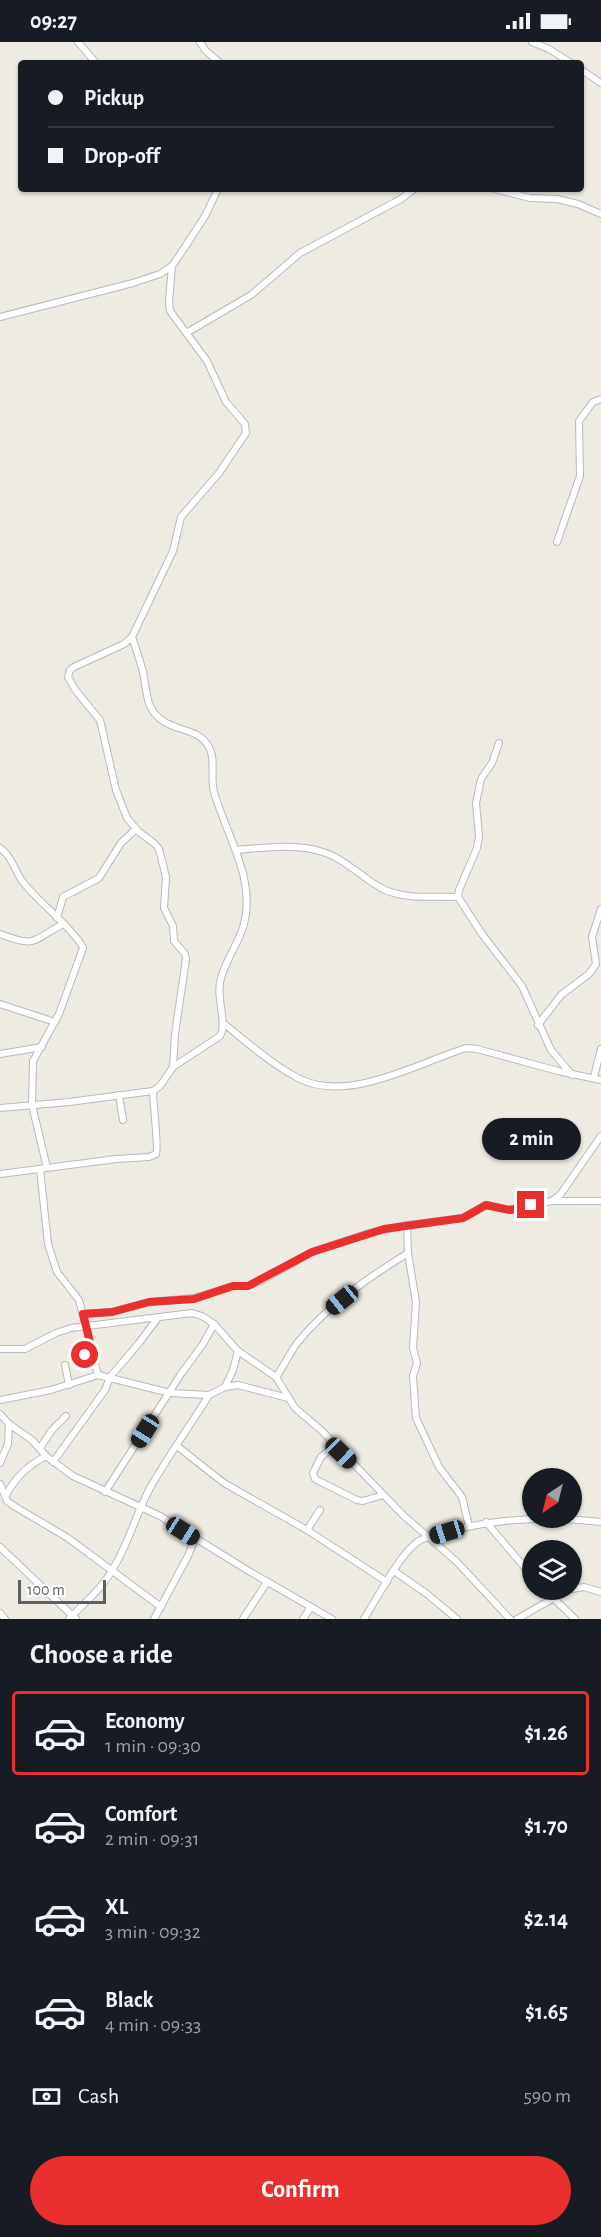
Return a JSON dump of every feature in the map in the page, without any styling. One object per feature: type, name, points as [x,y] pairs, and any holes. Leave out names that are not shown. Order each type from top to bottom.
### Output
[{"type":"street","points":[[78,42],[93,60]]},
{"type":"street","points":[[200,42],[216,60]]},
{"type":"street","points":[[532,42],[566,60]]},
{"type":"street","points":[[584,72],[601,83]]},
{"type":"street","points":[[0,317],[160,274],[172,266],[205,216],[217,192]]},
{"type":"street","points":[[188,332],[250,295],[300,253],[410,192]]},
{"type":"street","points":[[507,192],[530,198],[578,204],[601,214]]},
{"type":"street","points":[[172,266],[170,311],[188,332],[207,361],[226,402],[245,424],[246,433],[219,473],[181,517],[173,551],[132,637],[124,644],[74,667],[70,670],[68,677],[76,691],[100,720],[116,790],[127,818],[159,849],[166,883],[164,908],[173,926],[174,941],[186,958],[180,989],[173,1067]]},
{"type":"street","points":[[557,542],[580,476],[579,421],[594,402],[601,399]]},
{"type":"street","points":[[0,1108],[153,1091],[160,1086],[173,1067],[220,1036],[224,1029],[219,986],[246,916],[241,864],[213,788],[212,753],[209,746],[192,731],[157,717],[147,699],[132,637]]},
{"type":"street","points":[[500,743],[492,763],[481,779],[476,803],[479,836],[477,849],[458,897],[482,934],[522,986],[551,1050],[572,1075]]},
{"type":"street","points":[[57,918],[63,897],[99,878],[121,843],[136,829]]},
{"type":"street","points":[[236,850],[299,846],[336,856],[380,887],[391,892],[412,896],[458,897]]},
{"type":"street","points":[[0,848],[10,857],[21,881],[82,944],[83,952],[55,1022],[33,1061],[32,1105],[44,1169],[48,1244],[57,1272],[79,1300],[98,1375]]},
{"type":"street","points":[[538,1024],[561,995],[589,974],[596,964],[592,937],[601,909]]},
{"type":"street","points":[[0,934],[28,943],[36,941],[63,924]]},
{"type":"street","points":[[0,1004],[55,1022]]},
{"type":"street","points":[[222,1022],[282,1069],[300,1079],[323,1087],[349,1087],[395,1074],[466,1048],[572,1075],[598,1078],[601,1049]]},
{"type":"street","points":[[0,1054],[42,1047]]},
{"type":"street","points":[[0,1174],[149,1157],[156,1154],[158,1148],[154,1125],[153,1091]]},
{"type":"street","points":[[119,1095],[123,1120]]},
{"type":"street","points":[[552,1201],[560,1195],[601,1136]]},
{"type":"street","points":[[83,1314],[112,1312],[149,1302],[194,1299],[233,1286],[248,1286],[312,1252],[369,1233],[407,1225],[463,1218],[486,1205],[510,1210],[552,1201],[601,1201]]},
{"type":"street","points":[[407,1225],[408,1253],[416,1302],[413,1348],[417,1363],[413,1376],[416,1418],[440,1467],[462,1497],[469,1526]]},
{"type":"street","points":[[276,1377],[297,1343],[326,1313],[370,1278],[408,1253]]},
{"type":"street","points":[[0,1349],[25,1349],[56,1333],[87,1326],[192,1313],[202,1316],[214,1323],[238,1351],[276,1377],[295,1408],[315,1425],[383,1495],[456,1561],[510,1619]]},
{"type":"street","points":[[53,1462],[105,1390],[110,1377],[140,1343],[157,1318]]},
{"type":"street","points":[[105,1492],[203,1344],[214,1323]]},
{"type":"street","points":[[225,1387],[238,1351]]},
{"type":"street","points":[[72,1354],[93,1354]]},
{"type":"street","points":[[65,1365],[69,1385]]},
{"type":"street","points":[[0,1400],[69,1385],[98,1375],[170,1393],[209,1395],[225,1387],[238,1384],[288,1398]]},
{"type":"street","points":[[0,1547],[72,1618],[113,1569],[130,1536],[141,1507],[209,1395]]},
{"type":"street","points":[[0,1414],[53,1462],[73,1476],[141,1507],[332,1619]]},
{"type":"street","points":[[40,1448],[52,1430],[66,1416]]},
{"type":"street","points":[[0,1463],[8,1444],[9,1424]]},
{"type":"street","points":[[177,1446],[224,1483],[307,1530],[387,1582]]},
{"type":"street","points":[[334,1446],[318,1461],[313,1473],[315,1479],[336,1487],[354,1499],[363,1501],[383,1495]]},
{"type":"street","points":[[6,1495],[14,1480],[24,1469],[46,1456]]},
{"type":"street","points":[[0,1484],[7,1501],[68,1538],[161,1606]]},
{"type":"street","points":[[307,1530],[320,1510]]},
{"type":"street","points":[[364,1619],[394,1571],[413,1546],[429,1537],[486,1522],[544,1519],[601,1522]]},
{"type":"street","points":[[486,1522],[522,1564]]},
{"type":"street","points":[[157,1618],[195,1538]]},
{"type":"street","points":[[394,1571],[457,1619]]},
{"type":"street","points":[[243,1619],[267,1582]]},
{"type":"street","points":[[582,1587],[601,1592]]},
{"type":"street","points":[[517,1619],[550,1600]]},
{"type":"street","points":[[555,1600],[575,1619]]},
{"type":"street","points":[[303,1619],[311,1607]]},
{"type":"street","points":[[0,1613],[5,1619]]},
{"type":"route","points":[[85,1355],[93,1354],[83,1314],[112,1312],[149,1302],[194,1299],[233,1286],[248,1286],[312,1252],[369,1233],[407,1225],[463,1218],[486,1205],[510,1210],[531,1205]]}]
